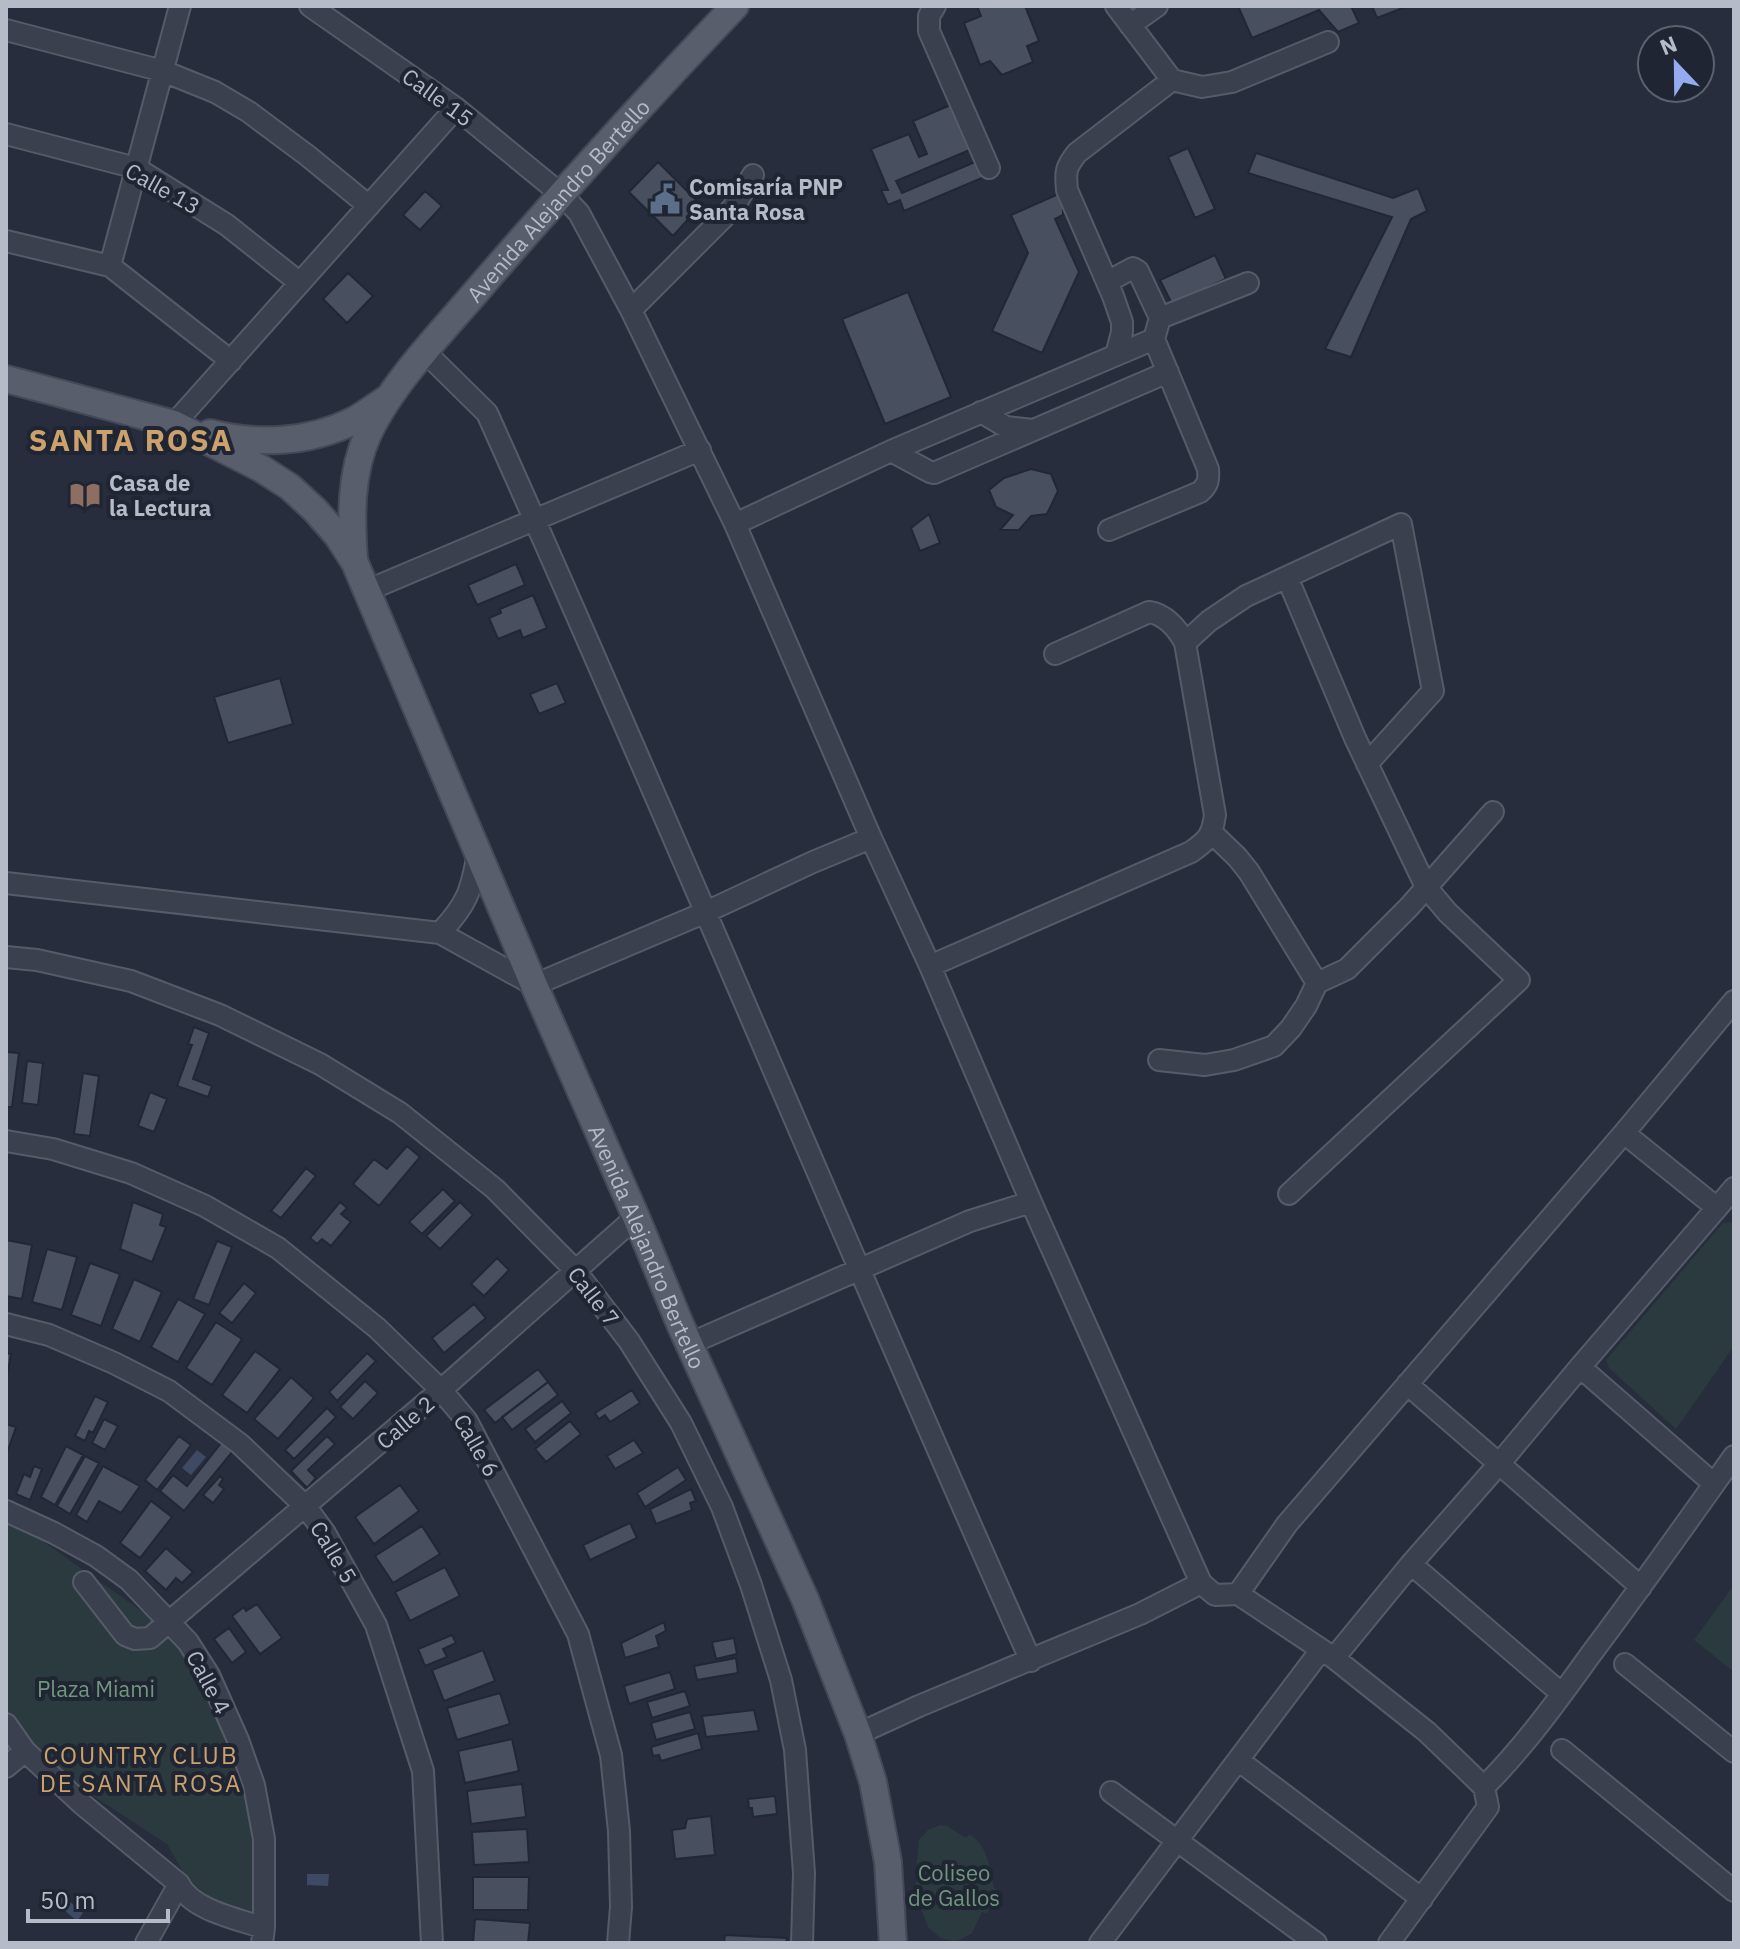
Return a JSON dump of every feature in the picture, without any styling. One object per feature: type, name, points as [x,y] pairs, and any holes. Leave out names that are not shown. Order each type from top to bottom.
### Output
[{"type":"main road","name":"Avenida Alejandro Bertello","points":[[355,563],[351,522],[355,478],[367,436],[388,399],[562,195],[735,6]]},
{"type":"main road","name":"Avenida Alejandro Bertello","points":[[6,379],[230,438],[267,442],[310,436],[351,422],[388,399]]},
{"type":"main road","name":"Avenida Alejandro Bertello","points":[[174,424],[262,469],[290,487],[330,527],[355,563],[689,1344],[805,1599],[858,1734],[873,1782],[888,1862],[893,1943]]},
{"type":"street","points":[[110,266],[180,6]]},
{"type":"street","name":"Calle 15","points":[[310,6],[456,108],[562,195],[579,213],[631,310],[735,524],[1201,1583]]},
{"type":"street","points":[[935,6],[929,16],[929,31],[989,168]]},
{"type":"street","points":[[1116,6],[1172,80],[1202,87],[1232,82],[1328,42]]},
{"type":"street","points":[[1130,25],[1157,6]]},
{"type":"street","points":[[6,30],[163,71],[215,92],[249,112],[369,206]]},
{"type":"street","points":[[1116,355],[1122,322],[1067,190],[1065,173],[1077,153],[1172,80]]},
{"type":"street","points":[[174,424],[456,108]]},
{"type":"street","name":"Calle 13","points":[[6,134],[136,168],[227,225],[300,283]]},
{"type":"street","points":[[631,310],[733,208],[753,175]]},
{"type":"street","points":[[6,241],[110,266],[231,361]]},
{"type":"street","points":[[1107,282],[1136,269],[1160,318],[1154,339],[1208,469],[1206,487],[1200,492],[1109,530]]},
{"type":"street","points":[[1160,318],[1248,283]]},
{"type":"street","points":[[735,524],[891,451],[1154,339]]},
{"type":"street","points":[[425,352],[487,413],[1031,1661]]},
{"type":"street","points":[[891,451],[934,473],[1168,372]]},
{"type":"street","points":[[981,412],[1006,427],[1034,430]]},
{"type":"street","points":[[366,591],[700,450]]},
{"type":"street","points":[[1185,643],[1209,621],[1246,596],[1401,524],[1433,691],[1367,764]]},
{"type":"street","points":[[1287,577],[1367,764],[1426,887],[1448,913],[1519,980],[1289,1194]]},
{"type":"street","points":[[930,966],[1191,852],[1206,842],[1212,833],[1215,815],[1181,634],[1165,618],[1149,612],[1055,654]]},
{"type":"street","points":[[1159,1060],[1205,1065],[1234,1060],[1274,1046],[1291,1028],[1317,983],[1347,969],[1409,907],[1493,812]]},
{"type":"street","points":[[1212,833],[1249,872],[1317,983]]},
{"type":"street","points":[[6,883],[440,933],[534,985],[871,838]]},
{"type":"street","points":[[440,933],[460,911],[472,884],[478,853]]},
{"type":"street","name":"Calle 7","points":[[6,957],[37,960],[131,981],[220,1015],[320,1064],[400,1113],[483,1179],[575,1270],[629,1341],[681,1423],[722,1507],[751,1585],[781,1680],[795,1750],[804,1873],[802,1943]]},
{"type":"street","points":[[1238,1594],[1287,1524],[1734,1001]]},
{"type":"street","points":[[1107,1941],[1238,1760],[1727,1203],[1624,1133]]},
{"type":"street","name":"Calle 6","points":[[6,1141],[53,1149],[131,1173],[205,1206],[278,1248],[377,1328],[441,1390],[467,1421],[578,1634],[611,1755],[619,1831],[621,1907],[618,1943]]},
{"type":"street","points":[[689,1344],[970,1221],[1031,1202]]},
{"type":"street","name":"Calle 2","points":[[84,1582],[125,1635],[135,1639],[150,1638],[306,1507],[636,1217]]},
{"type":"street","name":"Calle 5","points":[[6,1324],[49,1335],[169,1391],[240,1444],[306,1507],[325,1533],[376,1625],[423,1771],[432,1943]]},
{"type":"street","points":[[1580,1367],[1714,1484]]},
{"type":"street","points":[[1407,1384],[1641,1587]]},
{"type":"street","points":[[1484,1787],[1504,1767],[1562,1694],[1734,1456]]},
{"type":"street","name":"Calle 4","points":[[6,1511],[96,1556],[129,1580],[188,1642],[209,1675],[254,1785],[264,1839],[263,1936]]},
{"type":"street","points":[[1411,1564],[1562,1694]]},
{"type":"street","points":[[858,1734],[1140,1614],[1201,1583],[1215,1595],[1238,1594],[1328,1654],[1427,1732],[1484,1787],[1488,1807],[1389,1943]]},
{"type":"street","points":[[1625,1664],[1734,1752]]},
{"type":"street","points":[[6,1724],[25,1751],[82,1804],[179,1884],[183,1893],[207,1909],[263,1936]]},
{"type":"street","points":[[1562,1750],[1734,1891]]},
{"type":"street","points":[[6,1767],[25,1751]]},
{"type":"street","points":[[1238,1760],[1422,1899]]},
{"type":"street","points":[[1111,1792],[1316,1943]]},
{"type":"street","points":[[146,1943],[179,1884]]},
{"type":"green space","points":[[1723,1223],[1734,1224],[1734,1346],[1676,1429],[1609,1368],[1606,1360]]},
{"type":"green space","name":"Plaza Miami","points":[[6,1523],[23,1527],[157,1622],[192,1667],[232,1746],[255,1832],[253,1912],[195,1893],[167,1844],[55,1771],[6,1715]]},
{"type":"green space","points":[[1734,1585],[1734,1672],[1694,1640]]},
{"type":"green space","name":"Coliseo de Gallos","points":[[940,1825],[966,1838],[970,1834],[976,1839],[987,1858],[996,1889],[987,1914],[982,1912],[972,1933],[954,1941],[940,1938],[928,1927],[916,1896],[919,1840],[928,1830]]},
{"type":"water","points":[[197,1450],[206,1457],[191,1475],[182,1468]]},
{"type":"water","points":[[307,1874],[329,1874],[328,1886],[307,1885]]},
{"type":"water","points":[[63,1896],[83,1913],[77,1921],[57,1904]]},
{"type":"building","points":[[977,6],[1025,6],[1039,41],[1027,46],[1033,62],[1002,75],[990,61],[980,65],[964,23],[981,16]]},
{"type":"building","points":[[1238,6],[1351,6],[1359,23],[1338,32],[1319,10],[1252,38]]},
{"type":"building","points":[[1372,6],[1408,6],[1377,18]]},
{"type":"building","points":[[953,104],[972,149],[896,181],[902,193],[975,162],[989,175],[904,211],[900,200],[888,205],[881,190],[888,190],[871,149],[909,134],[919,157],[927,154],[913,121]]},
{"type":"building","points":[[1188,148],[1215,209],[1195,218],[1168,157]]},
{"type":"building","points":[[1256,153],[1393,198],[1418,188],[1427,211],[1411,219],[1351,357],[1325,349],[1392,217],[1248,173]]},
{"type":"building","name":"Comisaría PNP Santa Rosa","points":[[658,162],[701,205],[673,236],[629,192]]},
{"type":"building","points":[[425,191],[442,206],[420,230],[403,215]]},
{"type":"building","points":[[1063,192],[1063,215],[1055,219],[1079,272],[1042,353],[992,331],[1028,253],[1011,215]]},
{"type":"building","points":[[1215,255],[1226,279],[1172,304],[1160,280]]},
{"type":"building","points":[[348,273],[373,296],[347,323],[323,299]]},
{"type":"building","points":[[908,292],[951,397],[885,424],[842,319]]},
{"type":"building","points":[[1031,469],[1051,474],[1058,491],[1047,514],[1031,516],[1019,530],[1000,530],[1013,515],[996,507],[989,490],[1004,478]]},
{"type":"building","points":[[929,514],[940,543],[920,551],[911,528]]},
{"type":"building","points":[[516,564],[525,585],[477,605],[468,585]]},
{"type":"building","points":[[533,595],[547,628],[523,638],[520,630],[498,639],[489,618],[501,613],[500,609]]},
{"type":"building","points":[[280,678],[293,724],[228,743],[214,697]]},
{"type":"building","points":[[557,683],[566,703],[539,714],[530,694]]},
{"type":"building","points":[[194,1027],[209,1033],[193,1079],[212,1086],[208,1097],[177,1086],[192,1045],[188,1044]]},
{"type":"building","points":[[6,1052],[19,1053],[12,1107],[6,1107]]},
{"type":"building","points":[[27,1061],[43,1063],[38,1105],[22,1103]]},
{"type":"building","points":[[83,1073],[99,1076],[90,1136],[74,1134]]},
{"type":"building","points":[[150,1092],[167,1099],[154,1132],[138,1126]]},
{"type":"building","points":[[407,1146],[420,1157],[379,1206],[353,1184],[374,1159],[387,1169]]},
{"type":"building","points":[[306,1168],[316,1176],[281,1218],[271,1211]]},
{"type":"building","points":[[443,1189],[455,1201],[422,1234],[409,1222]]},
{"type":"building","points":[[133,1202],[163,1214],[160,1225],[166,1227],[152,1262],[120,1249]]},
{"type":"building","points":[[340,1202],[347,1208],[341,1214],[351,1222],[331,1246],[322,1239],[317,1244],[310,1238]]},
{"type":"building","points":[[460,1202],[473,1215],[440,1249],[426,1236]]},
{"type":"building","points":[[6,1240],[32,1245],[22,1299],[6,1296]]},
{"type":"building","points":[[217,1241],[232,1247],[209,1305],[193,1299]]},
{"type":"building","points":[[47,1249],[77,1257],[62,1310],[32,1302]]},
{"type":"building","points":[[497,1258],[509,1270],[484,1296],[471,1284]]},
{"type":"building","points":[[90,1263],[120,1274],[101,1326],[71,1315]]},
{"type":"building","points":[[134,1279],[162,1292],[140,1342],[112,1329]]},
{"type":"building","points":[[244,1283],[256,1293],[232,1323],[219,1313]]},
{"type":"building","points":[[178,1299],[205,1314],[178,1362],[151,1347]]},
{"type":"building","points":[[474,1304],[486,1318],[444,1353],[432,1338]]},
{"type":"building","points":[[216,1322],[242,1339],[212,1385],[186,1368]]},
{"type":"building","points":[[255,1351],[280,1369],[247,1413],[222,1395]]},
{"type":"building","points":[[6,1353],[11,1354],[6,1383]]},
{"type":"building","points":[[367,1353],[376,1361],[337,1401],[329,1392]]},
{"type":"building","points":[[538,1369],[548,1382],[495,1423],[484,1410]]},
{"type":"building","points":[[291,1377],[314,1398],[278,1439],[254,1419]]},
{"type":"building","points":[[365,1381],[378,1393],[353,1419],[340,1407]]},
{"type":"building","points":[[548,1382],[558,1395],[512,1430],[502,1417]]},
{"type":"building","points":[[632,1390],[640,1403],[610,1422],[605,1415],[599,1419],[595,1413]]},
{"type":"building","points":[[95,1396],[108,1402],[93,1433],[89,1431],[85,1441],[75,1436]]},
{"type":"building","points":[[562,1401],[571,1413],[535,1442],[525,1429]]},
{"type":"building","points":[[327,1408],[336,1417],[294,1459],[285,1450]]},
{"type":"building","points":[[104,1419],[118,1426],[105,1450],[92,1443]]},
{"type":"building","points":[[570,1421],[581,1434],[546,1462],[535,1449]]},
{"type":"building","points":[[6,1424],[16,1427],[7,1453],[6,1452]]},
{"type":"building","points":[[179,1436],[191,1445],[157,1490],[145,1480]]},
{"type":"building","points":[[327,1436],[335,1444],[308,1470],[316,1478],[307,1488],[291,1471]]},
{"type":"building","points":[[634,1440],[643,1453],[615,1469],[607,1456]]},
{"type":"building","points":[[222,1442],[233,1451],[184,1511],[160,1491],[173,1475],[187,1486]]},
{"type":"building","points":[[66,1446],[83,1455],[55,1505],[41,1497]]},
{"type":"building","points":[[85,1456],[99,1463],[70,1514],[57,1506]]},
{"type":"building","points":[[34,1466],[42,1469],[30,1500],[16,1494],[24,1474],[30,1477]]},
{"type":"building","points":[[103,1466],[140,1486],[121,1513],[99,1501],[87,1522],[76,1515]]},
{"type":"building","points":[[678,1467],[686,1480],[645,1507],[637,1493]]},
{"type":"building","points":[[220,1476],[223,1479],[219,1485],[224,1489],[213,1503],[203,1495]]},
{"type":"building","points":[[400,1485],[419,1511],[374,1544],[355,1517]]},
{"type":"building","points":[[691,1489],[696,1501],[690,1503],[692,1510],[656,1524],[650,1509]]},
{"type":"building","points":[[151,1501],[172,1517],[140,1558],[120,1543]]},
{"type":"building","points":[[630,1523],[637,1538],[590,1560],[583,1545]]},
{"type":"building","points":[[422,1526],[440,1554],[393,1583],[375,1556]]},
{"type":"building","points":[[166,1548],[193,1572],[182,1583],[176,1578],[166,1590],[145,1571]]},
{"type":"building","points":[[445,1567],[460,1596],[410,1621],[395,1592]]},
{"type":"building","points":[[257,1604],[282,1638],[260,1654],[232,1616],[244,1607],[246,1611]]},
{"type":"building","points":[[664,1622],[666,1631],[656,1636],[659,1647],[625,1658],[621,1643]]},
{"type":"building","points":[[229,1628],[246,1652],[232,1663],[214,1639]]},
{"type":"building","points":[[452,1635],[456,1643],[443,1649],[447,1657],[425,1666],[418,1649]]},
{"type":"building","points":[[734,1638],[737,1654],[716,1659],[712,1642]]},
{"type":"building","points":[[483,1650],[495,1681],[444,1701],[432,1670]]},
{"type":"building","points":[[736,1658],[738,1673],[697,1680],[694,1666]]},
{"type":"building","points":[[670,1672],[675,1689],[629,1704],[624,1686]]},
{"type":"building","points":[[685,1691],[690,1706],[652,1718],[647,1702]]},
{"type":"building","points":[[500,1693],[510,1724],[457,1740],[447,1708]]},
{"type":"building","points":[[754,1710],[759,1731],[706,1737],[702,1716]]},
{"type":"building","points":[[690,1712],[695,1729],[656,1740],[651,1723]]},
{"type":"building","points":[[698,1733],[702,1749],[661,1761],[659,1755],[653,1756],[651,1747]]},
{"type":"building","points":[[512,1739],[519,1771],[465,1783],[458,1751]]},
{"type":"building","points":[[522,1784],[526,1817],[471,1824],[467,1791]]},
{"type":"building","points":[[775,1796],[777,1814],[753,1817],[748,1799]]},
{"type":"building","points":[[711,1816],[715,1855],[675,1859],[672,1830],[685,1828],[687,1819]]},
{"type":"building","points":[[527,1829],[529,1862],[474,1865],[472,1832]]},
{"type":"building","points":[[473,1877],[529,1877],[528,1910],[473,1910]]},
{"type":"building","points":[[475,1919],[530,1923],[528,1943],[473,1943]]},
{"type":"building","points":[[725,1935],[787,1938],[786,1943],[724,1943]]},
{"type":"place","name":"Comisaría PNP Santa Rosa","points":[[665,199]]},
{"type":"place","name":"Casa de la Lectura","points":[[85,495]]},
{"type":"district","name":"SANTA ROSA","points":[[131,439]]},
{"type":"district","name":"COUNTRY CLUB DE SANTA ROSA","points":[[141,1769]]}]
